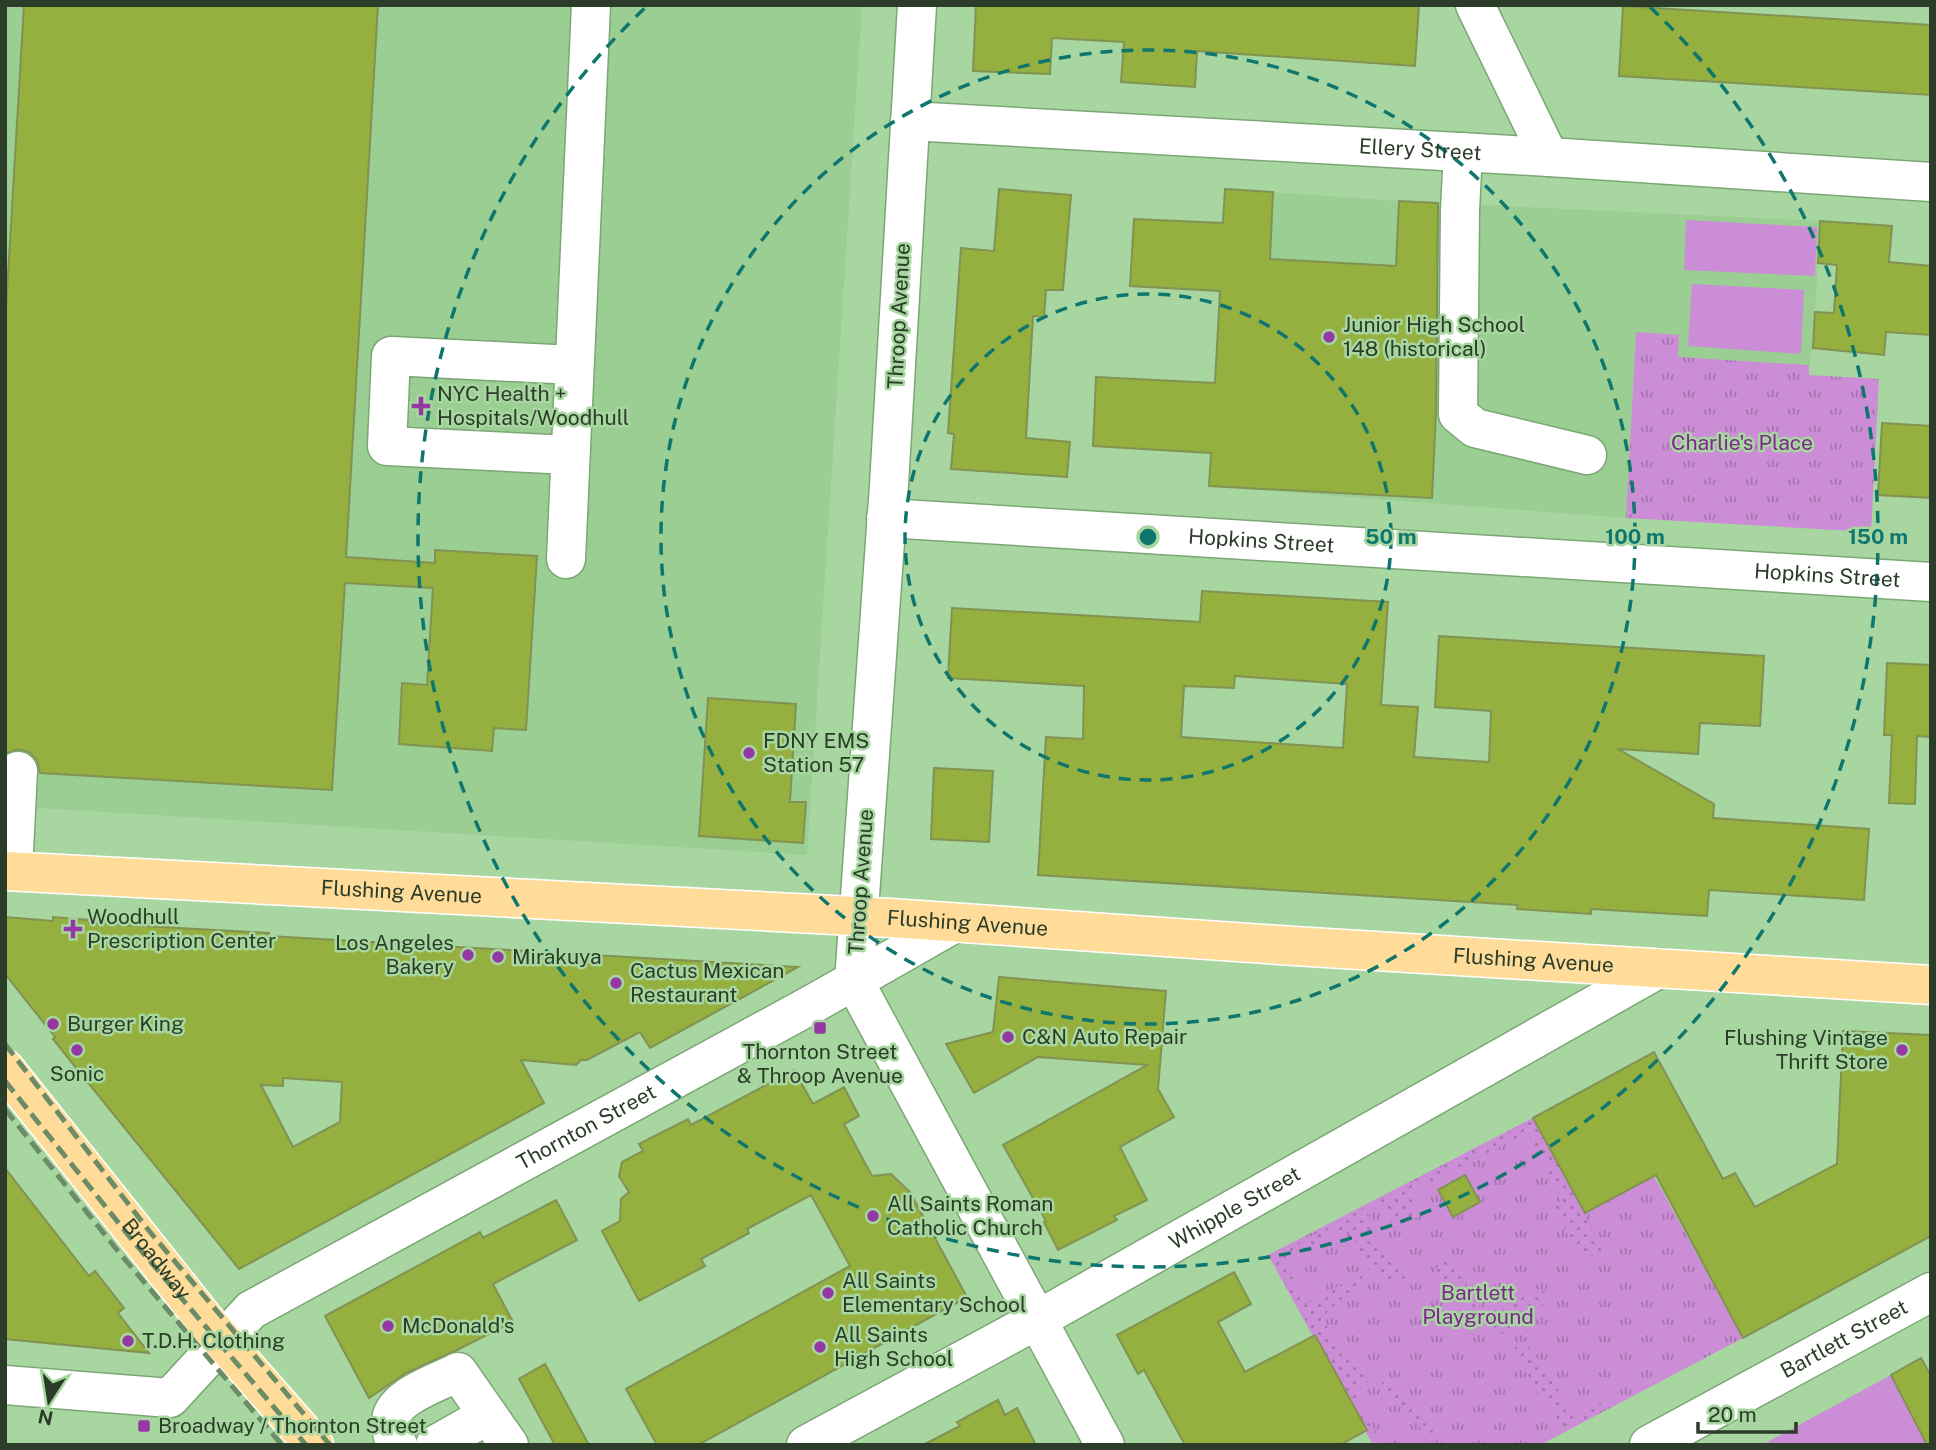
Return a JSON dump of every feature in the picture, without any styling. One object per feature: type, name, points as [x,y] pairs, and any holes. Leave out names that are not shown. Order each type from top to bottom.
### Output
[{"type":"main road","name":"Flushing Avenue","points":[[9,871],[859,916],[1931,985]]},
{"type":"main road","name":"Broadway","points":[[5,1069],[223,1341],[314,1445]]},
{"type":"street","points":[[566,559],[591,5]]},
{"type":"street","name":"Throop Avenue","points":[[917,5],[855,981],[1105,1445]]},
{"type":"street","points":[[1475,5],[1549,156]]},
{"type":"street","name":"Ellery Street","points":[[911,121],[1549,156],[1931,183]]},
{"type":"street","points":[[1463,152],[1458,414],[1475,428],[1587,455]]},
{"type":"street","points":[[570,455],[387,446],[391,356],[574,365]]},
{"type":"street","name":"Hopkins Street","points":[[886,518],[1931,582]]},
{"type":"street","points":[[9,871],[18,771]]},
{"type":"street","name":"Thornton Street","points":[[5,1385],[170,1398],[251,1310],[855,981],[955,923]]},
{"type":"street","name":"Whipple Street","points":[[806,1445],[1037,1320],[1660,968]]},
{"type":"street","name":"Bartlett Street","points":[[1649,1445],[1931,1292]]},
{"type":"street","points":[[398,1445],[393,1439],[391,1417],[399,1402],[458,1372],[499,1430],[435,1445]]},
{"type":"shaded area","name":"NYC Health + Hospitals/Woodhull","points":[[5,5],[862,5],[807,855],[5,806]]},
{"type":"shaded area","points":[[1225,189],[1399,201],[1820,221],[1813,348],[1809,365],[1678,357],[1636,332],[1626,518],[1209,486]]},
{"type":"green space","points":[[1686,220],[1817,227],[1815,276],[1684,270]]},
{"type":"green space","points":[[1692,284],[1804,290],[1801,354],[1688,346]]},
{"type":"green space","name":"Charlie's Place","points":[[1636,332],[1679,335],[1678,357],[1809,365],[1809,375],[1879,379],[1871,532],[1626,518]]},
{"type":"green space","name":"Bartlett Playground","points":[[1533,1118],[1585,1213],[1654,1176],[1743,1338],[1540,1445],[1373,1445],[1268,1255]]},
{"type":"green space","points":[[1533,1118],[1603,1250],[1582,1261],[1553,1207],[1562,1199],[1529,1135],[1525,1134],[1409,1194],[1418,1213],[1417,1217],[1395,1228],[1379,1200]]},
{"type":"green space","points":[[1364,1207],[1371,1220],[1367,1223],[1383,1250],[1388,1249],[1407,1271],[1408,1275],[1401,1282],[1373,1276],[1342,1218]]},
{"type":"green space","points":[[1341,1221],[1345,1228],[1284,1261],[1306,1303],[1298,1307],[1271,1257]]},
{"type":"green space","points":[[1448,1258],[1480,1304],[1477,1310],[1435,1272],[1439,1263]]},
{"type":"green space","points":[[1361,1273],[1363,1281],[1322,1317],[1344,1358],[1373,1372],[1373,1377],[1358,1392],[1358,1399],[1383,1445],[1374,1445],[1299,1308]]},
{"type":"green space","points":[[1539,1289],[1545,1292],[1548,1301],[1505,1336],[1491,1324],[1502,1308]]},
{"type":"green space","points":[[1519,1341],[1525,1342],[1549,1373],[1571,1414],[1578,1416],[1601,1403],[1607,1408],[1559,1432],[1555,1425],[1559,1422],[1546,1399],[1541,1400],[1514,1349]]},
{"type":"green space","points":[[1891,1375],[1927,1445],[1762,1445]]},
{"type":"green space","points":[[1385,1380],[1435,1430],[1428,1435],[1381,1388]]},
{"type":"building","points":[[24,5],[378,5],[346,557],[435,563],[435,550],[537,556],[526,730],[494,728],[492,751],[399,744],[402,683],[427,685],[433,588],[345,583],[332,790],[40,773],[37,760],[29,752],[18,749],[5,754],[5,326]]},
{"type":"building","points":[[976,5],[1419,5],[1415,66],[1197,51],[1195,87],[1121,82],[1124,42],[1052,38],[1050,74],[973,71]]},
{"type":"building","points":[[1623,6],[1931,25],[1931,95],[1619,76]]},
{"type":"building","points":[[999,189],[1071,195],[1063,290],[1046,290],[1044,317],[1033,316],[1026,438],[1070,442],[1067,477],[951,469],[954,434],[948,433],[961,248],[994,251]]},
{"type":"building","name":"Junior High School 148 (historical)","points":[[1225,189],[1273,192],[1270,259],[1396,266],[1399,201],[1438,203],[1436,411],[1432,498],[1209,486],[1211,453],[1093,446],[1096,377],[1215,383],[1220,291],[1130,286],[1134,219],[1223,223]]},
{"type":"building","points":[[1820,221],[1892,226],[1889,262],[1931,266],[1931,335],[1886,332],[1884,355],[1813,348],[1815,312],[1834,313],[1837,265],[1818,263]]},
{"type":"building","points":[[1882,423],[1931,426],[1931,498],[1878,495]]},
{"type":"building","points":[[1202,591],[1388,602],[1381,705],[1418,707],[1414,757],[1489,762],[1491,711],[1435,707],[1439,636],[1764,656],[1760,726],[1700,723],[1698,754],[1618,749],[1714,804],[1713,818],[1869,829],[1864,900],[1709,890],[1707,916],[1591,909],[1591,914],[1517,909],[1518,905],[1038,875],[1046,737],[1083,739],[1084,686],[948,678],[952,608],[1200,622]],"holes":[[[1235,676],[1347,684],[1343,748],[1181,737],[1184,686],[1234,688]]]},
{"type":"building","points":[[1887,663],[1931,665],[1931,737],[1917,736],[1915,804],[1889,803],[1892,735],[1884,735]]},
{"type":"building","name":"FDNY EMS Station 57","points":[[708,698],[796,704],[790,802],[806,802],[803,843],[699,836]]},
{"type":"building","points":[[934,768],[993,771],[989,842],[931,839]]},
{"type":"building","points":[[5,917],[53,921],[53,917],[89,920],[89,923],[269,933],[269,936],[798,967],[650,1048],[640,1032],[587,1060],[581,1060],[576,1065],[521,1060],[544,1103],[239,1269],[53,1039],[55,1037],[5,974]],"holes":[[[283,1078],[342,1082],[340,1122],[293,1147],[261,1085],[283,1086]]]},
{"type":"building","points":[[999,977],[1166,991],[1158,1089],[1174,1117],[1120,1147],[1147,1200],[1114,1216],[1117,1220],[1058,1250],[1044,1222],[1046,1221],[1003,1145],[1147,1065],[1038,1057],[974,1093],[946,1044],[993,1032]]},
{"type":"building","points":[[1843,1031],[1931,1035],[1931,1236],[1743,1338],[1656,1175],[1585,1213],[1533,1118],[1654,1052],[1723,1179],[1735,1173],[1755,1207],[1837,1164]]},
{"type":"building","points":[[794,1070],[813,1104],[844,1087],[859,1116],[844,1124],[872,1176],[891,1174],[910,1192],[967,1297],[698,1445],[657,1445],[626,1389],[850,1266],[811,1195],[747,1229],[749,1233],[701,1259],[705,1266],[639,1301],[602,1231],[620,1221],[621,1199],[629,1192],[619,1176],[622,1162],[643,1151],[639,1144],[688,1119],[691,1125]]},
{"type":"building","points":[[5,1168],[89,1276],[95,1271],[124,1308],[118,1313],[149,1353],[5,1339]]},
{"type":"building","points":[[1465,1175],[1480,1202],[1453,1217],[1438,1190]]},
{"type":"building","points":[[556,1200],[577,1240],[493,1284],[513,1322],[406,1373],[369,1398],[325,1316],[480,1232],[483,1238]]},
{"type":"building","points":[[1234,1272],[1251,1304],[1218,1322],[1245,1372],[1315,1335],[1367,1430],[1340,1445],[1185,1445],[1144,1370],[1138,1374],[1117,1335]]},
{"type":"building","points":[[1921,1358],[1931,1376],[1931,1445],[1927,1445],[1891,1375]]},
{"type":"building","points":[[545,1364],[589,1445],[555,1445],[519,1379]]},
{"type":"building","points":[[998,1400],[1005,1415],[1017,1408],[1036,1445],[923,1445],[960,1426],[957,1422]]},
{"type":"railway","points":[[5,1044],[150,1232],[330,1445]]},
{"type":"railway","points":[[5,1081],[133,1241],[306,1445]]},
{"type":"railway","points":[[5,1109],[117,1250],[282,1445]]},
{"type":"place","name":"Junior High School 148 (historical)","points":[[1329,337]]},
{"type":"place","name":"NYC Health + Hospitals/Woodhull","points":[[421,406]]},
{"type":"place","name":"FDNY EMS Station 57","points":[[749,753]]},
{"type":"place","name":"Woodhull Prescription Center","points":[[73,929]]},
{"type":"place","name":"Los Angeles Bakery","points":[[468,955]]},
{"type":"place","name":"Mirakuya","points":[[498,957]]},
{"type":"place","name":"Cactus Mexican Restaurant","points":[[616,983]]},
{"type":"place","name":"Burger King","points":[[53,1024]]},
{"type":"place","name":"Thornton Street & Throop Avenue","points":[[820,1028]]},
{"type":"place","name":"C&N Auto Repair","points":[[1008,1037]]},
{"type":"place","name":"Sonic","points":[[77,1050]]},
{"type":"place","name":"Flushing Vintage Thrift Store","points":[[1902,1050]]},
{"type":"place","name":"All Saints Roman Catholic Church","points":[[873,1216]]},
{"type":"place","name":"All Saints Elementary School","points":[[828,1293]]},
{"type":"place","name":"McDonald's","points":[[388,1326]]},
{"type":"place","name":"T.D.H. Clothing","points":[[128,1341]]},
{"type":"place","name":"All Saints High School","points":[[820,1347]]},
{"type":"place","name":"Broadway / Thornton Street","points":[[144,1426]]}]
